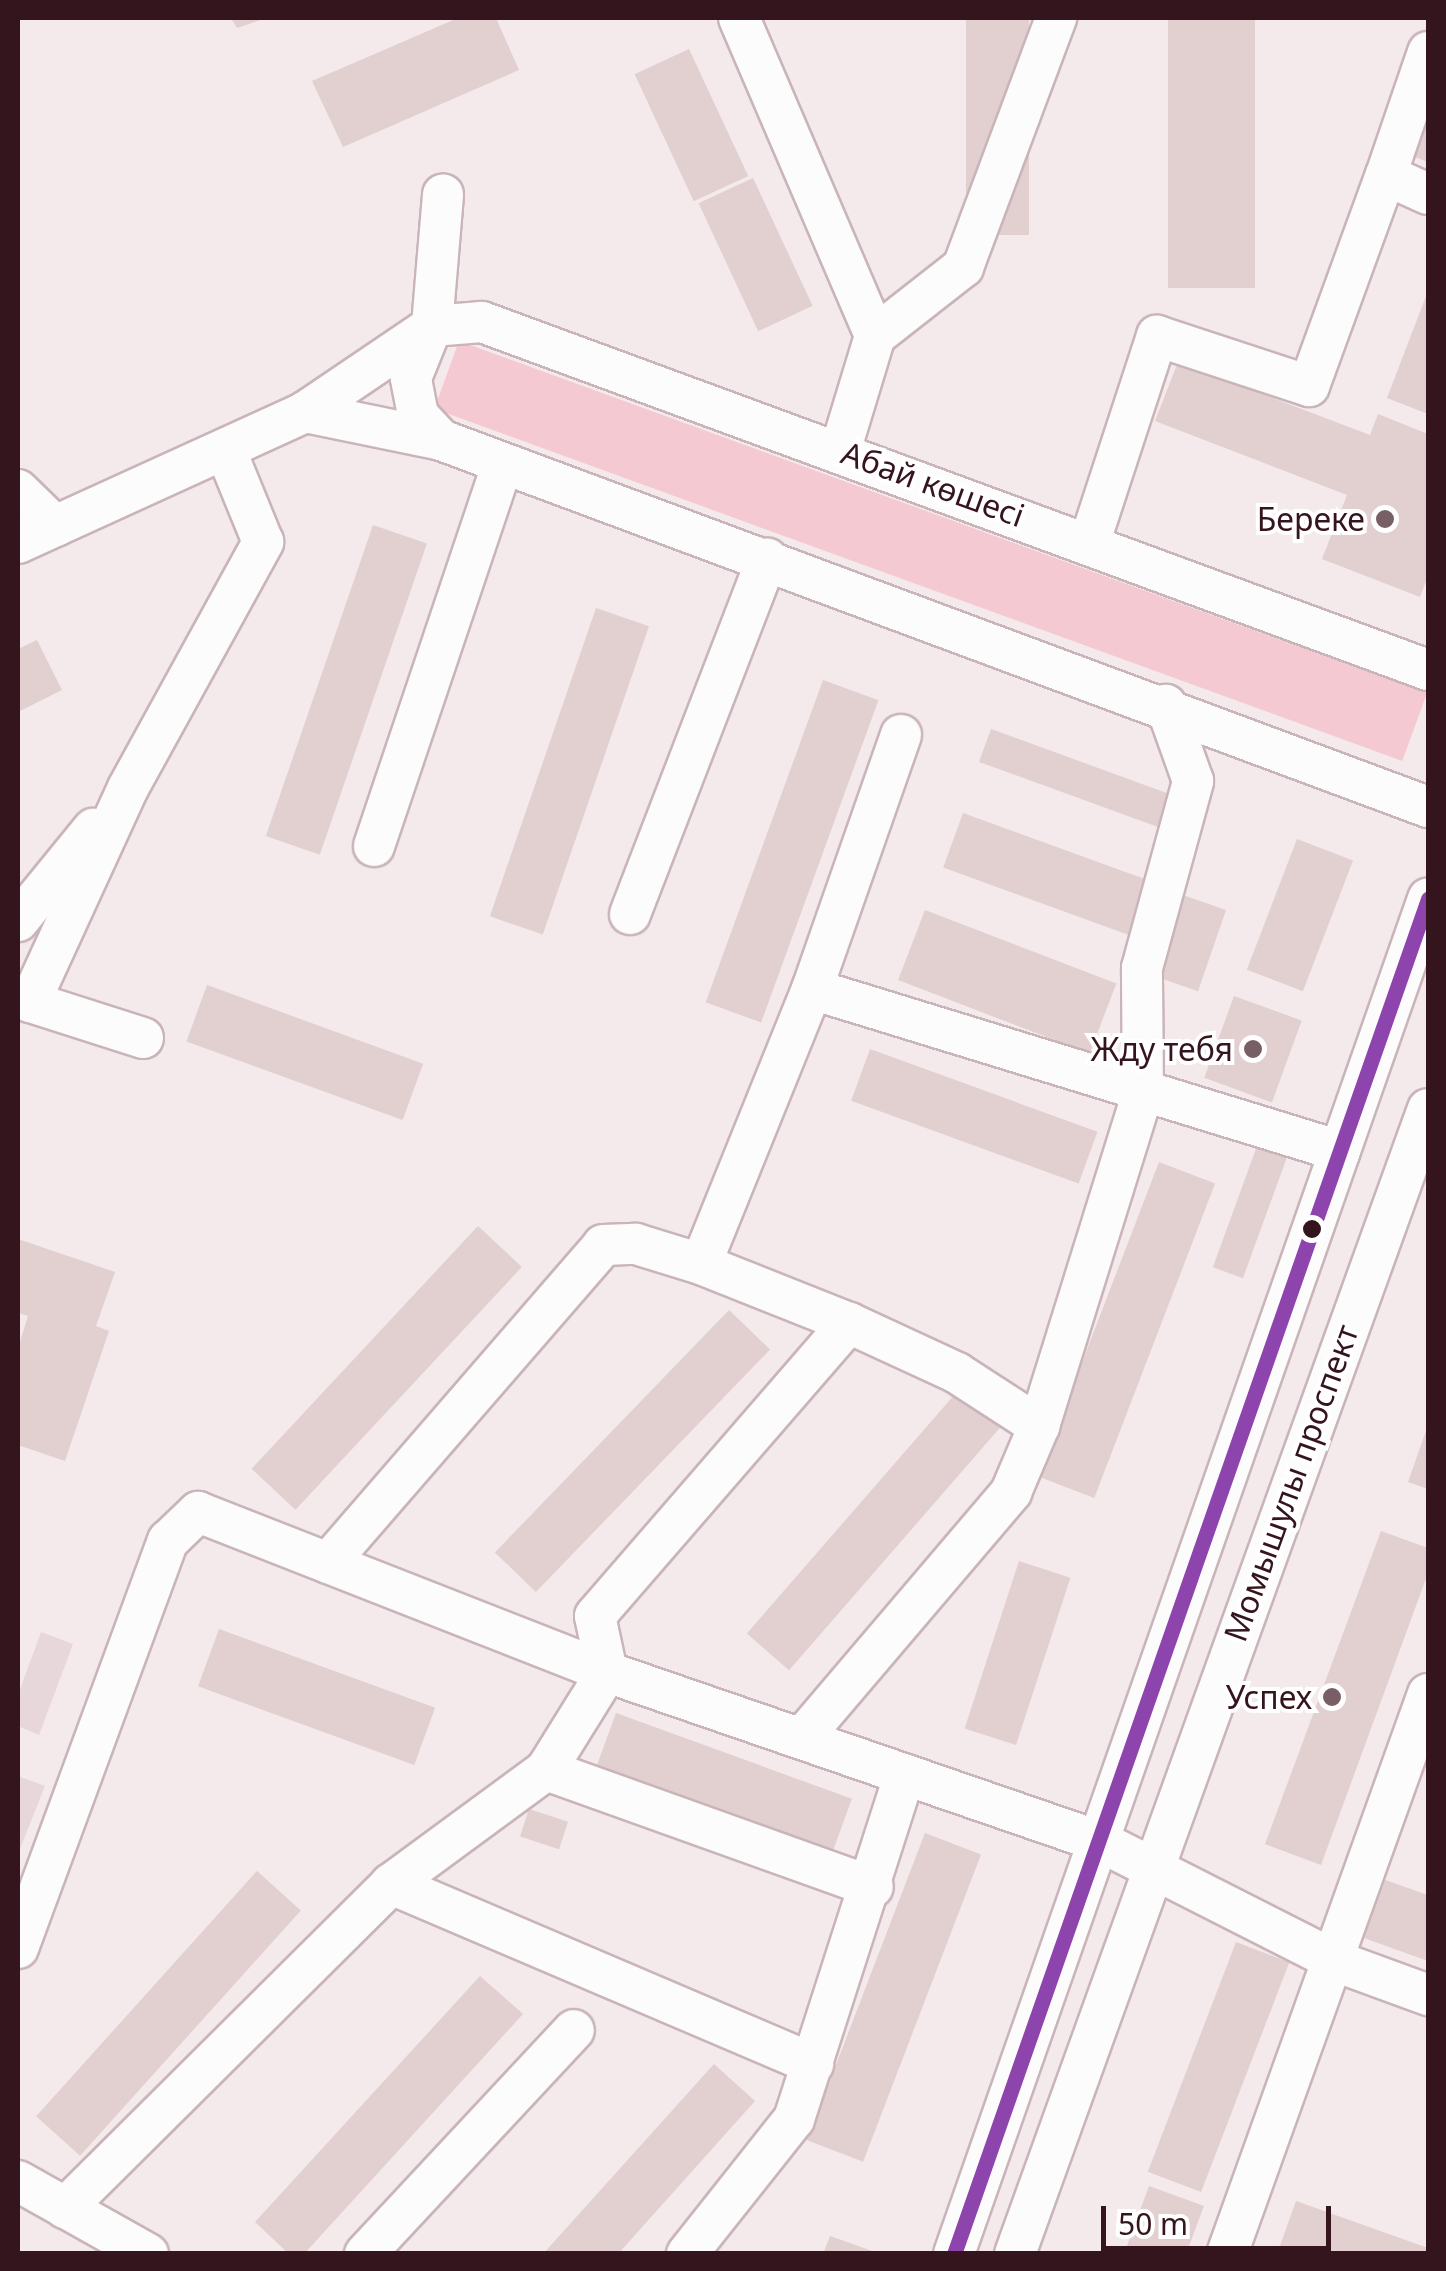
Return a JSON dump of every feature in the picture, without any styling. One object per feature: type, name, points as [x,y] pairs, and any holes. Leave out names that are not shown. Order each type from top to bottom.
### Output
[{"type":"street","points":[[840,451],[875,336],[963,266],[1056,18]]},
{"type":"street","points":[[751,28],[875,336]]},
{"type":"street","points":[[1090,541],[1157,336],[1309,386],[1428,52]]},
{"type":"street","points":[[1386,175],[1428,194]]},
{"type":"street","points":[[440,440],[418,415],[411,378],[432,326],[443,194]]},
{"type":"street","name":"Абай көшесі","points":[[432,326],[482,322],[1090,541],[1428,670]]},
{"type":"street","points":[[18,543],[305,412],[432,326]]},
{"type":"street","points":[[305,412],[440,440],[1166,705],[1428,808]]},
{"type":"street","points":[[143,1038],[30,1002],[128,788],[263,542],[225,449]]},
{"type":"street","points":[[374,846],[502,465]]},
{"type":"street","points":[[18,490],[55,526]]},
{"type":"street","points":[[630,914],[767,559]]},
{"type":"street","points":[[802,1738],[1011,1492],[1039,1426],[1142,1093],[1142,968],[1193,781],[1166,705]]},
{"type":"street","points":[[701,1264],[812,989],[902,734]]},
{"type":"street","points":[[22,914],[128,788]]},
{"type":"street","name":"Момышулы проспект","points":[[954,2254],[1428,899]]},
{"type":"street","points":[[812,989],[1340,1151]]},
{"type":"street","name":"Момышулы проспект","points":[[1015,2254],[1149,1870],[1417,1179],[1428,1110]]},
{"type":"street","points":[[328,1563],[603,1245],[636,1244],[701,1264],[849,1323],[957,1373],[1039,1426]]},
{"type":"street","points":[[64,2208],[391,1884],[546,1770],[607,1672],[595,1616],[849,1323]]},
{"type":"street","points":[[18,1948],[168,1541],[198,1512],[607,1672],[1101,1842],[1149,1870],[1338,1962],[1428,1995]]},
{"type":"street","points":[[1227,2254],[1338,1962],[1428,1694]]},
{"type":"street","points":[[546,1770],[872,1888]]},
{"type":"street","points":[[687,2254],[794,2119],[872,1888],[905,1774]]},
{"type":"street","points":[[391,1884],[813,2064]]},
{"type":"street","points":[[366,2254],[574,2030]]},
{"type":"street","points":[[18,2181],[148,2254]]},
{"type":"shaded area","points":[[459,341],[1427,693],[1402,761],[434,409]]},
{"type":"shaded area","points":[[41,1632],[73,1644],[39,1735],[18,1726],[18,1695]]},
{"type":"shaded area","points":[[18,1776],[45,1786],[18,1854]]},
{"type":"building","points":[[231,18],[266,18],[237,28]]},
{"type":"building","points":[[458,18],[496,18],[519,70],[343,147],[312,81]]},
{"type":"building","points":[[966,18],[1029,18],[1029,235],[966,235]]},
{"type":"building","points":[[1168,18],[1255,18],[1255,288],[1168,288]]},
{"type":"building","points":[[689,49],[748,176],[694,201],[635,74]]},
{"type":"building","points":[[1428,112],[1428,162],[1412,156]]},
{"type":"building","points":[[753,178],[813,306],[758,331],[699,203]]},
{"type":"building","points":[[1428,291],[1428,414],[1387,398]]},
{"type":"building","points":[[1178,362],[1370,435],[1378,414],[1428,434],[1428,576],[1420,597],[1322,559],[1347,495],[1155,421]]},
{"type":"building","points":[[373,525],[427,544],[320,855],[266,836]]},
{"type":"building","points":[[596,608],[649,626],[543,934],[490,916]]},
{"type":"building","points":[[37,640],[62,690],[18,712],[18,649]]},
{"type":"building","points":[[823,680],[878,700],[761,1022],[706,1002]]},
{"type":"building","points":[[991,729],[1171,795],[1159,828],[979,762]]},
{"type":"building","points":[[963,813],[1153,882],[1133,937],[943,868]]},
{"type":"building","points":[[1297,839],[1353,861],[1303,991],[1247,970]]},
{"type":"building","points":[[1174,892],[1226,910],[1198,991],[1146,973]]},
{"type":"building","points":[[925,910],[1116,983],[1090,1053],[898,980]]},
{"type":"building","points":[[207,985],[423,1064],[403,1120],[186,1041]]},
{"type":"building","name":"Жду тебя","points":[[1234,996],[1302,1021],[1272,1102],[1204,1078]]},
{"type":"building","points":[[870,1049],[1097,1132],[1079,1183],[851,1101]]},
{"type":"building","points":[[1257,1146],[1287,1157],[1243,1278],[1213,1267]]},
{"type":"building","points":[[1159,1162],[1215,1184],[1094,1498],[1038,1477]]},
{"type":"building","points":[[478,1226],[522,1267],[295,1510],[252,1469]]},
{"type":"building","points":[[18,1239],[115,1272],[96,1326],[109,1331],[65,1461],[18,1445],[18,1348],[28,1316],[18,1313]]},
{"type":"building","points":[[729,1310],[770,1350],[536,1592],[495,1552]]},
{"type":"building","points":[[962,1386],[1004,1423],[789,1670],[747,1634]]},
{"type":"building","points":[[1428,1425],[1428,1489],[1408,1482]]},
{"type":"building","points":[[1381,1531],[1428,1548],[1428,1573],[1321,1865],[1265,1844]]},
{"type":"building","points":[[1019,1561],[1070,1578],[1016,1745],[965,1728]]},
{"type":"building","points":[[219,1629],[435,1708],[414,1765],[198,1686]]},
{"type":"building","points":[[616,1713],[852,1799],[832,1853],[596,1768]]},
{"type":"building","points":[[529,1809],[568,1822],[559,1849],[520,1837]]},
{"type":"building","points":[[925,1833],[981,1855],[863,2162],[807,2140]]},
{"type":"building","points":[[257,1871],[301,1910],[80,2156],[36,2116]]},
{"type":"building","points":[[1385,1880],[1428,1895],[1428,1961],[1364,1938]]},
{"type":"building","points":[[1236,1942],[1289,1962],[1201,2192],[1148,2172]]},
{"type":"building","points":[[480,1976],[523,2014],[304,2254],[289,2254],[255,2222]]},
{"type":"building","points":[[714,2064],[755,2101],[618,2254],[543,2254]]},
{"type":"building","points":[[1149,2186],[1204,2206],[1186,2254],[1124,2254]]},
{"type":"building","points":[[1296,2201],[1428,2248],[1428,2254],[1277,2254]]},
{"type":"building","points":[[830,2236],[878,2253],[878,2254],[823,2254]]},
{"type":"transit line","points":[[954,2254],[1428,899]]},
{"type":"place","name":"Береке","points":[[1385,519]]},
{"type":"place","name":"Жду тебя","points":[[1253,1049]]},
{"type":"place","name":"Успех","points":[[1332,1697]]}]
